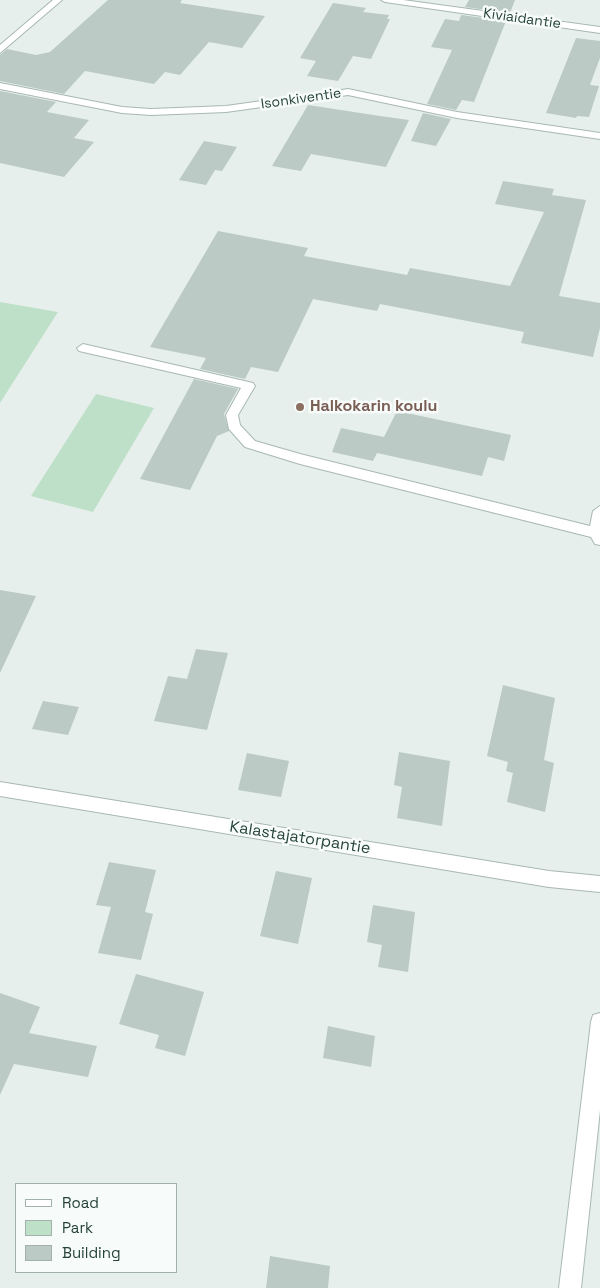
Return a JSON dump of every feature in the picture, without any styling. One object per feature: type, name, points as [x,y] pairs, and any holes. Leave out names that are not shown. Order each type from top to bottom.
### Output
[{"type":"street","points":[[0,50],[58,0]]},
{"type":"street","name":"Kiviaidantie","points":[[385,0],[600,30]]},
{"type":"street","name":"Isonkiventie","points":[[0,86],[122,110],[151,112],[226,109],[348,92],[457,115],[600,136]]},
{"type":"street","points":[[83,348],[249,386],[232,415],[234,426],[250,444],[300,459],[598,536],[600,511]]},
{"type":"street","name":"Kalastajatorpantie","points":[[0,789],[549,879],[600,884]]},
{"type":"street","points":[[570,1288],[600,1022]]},
{"type":"green space","points":[[0,302],[58,312],[0,403]]},
{"type":"green space","points":[[96,394],[154,408],[93,512],[31,496]]},
{"type":"building","points":[[108,0],[182,0],[180,3],[265,16],[242,48],[209,42],[180,75],[165,72],[154,84],[85,71],[64,94],[0,81],[0,55],[7,49],[36,55],[50,52]]},
{"type":"building","points":[[469,0],[515,0],[510,13],[465,7]]},
{"type":"building","points":[[333,3],[366,8],[363,12],[389,15],[387,19],[390,19],[371,59],[353,56],[338,81],[307,76],[316,61],[300,58]]},
{"type":"building","points":[[461,15],[506,21],[474,102],[462,100],[456,110],[427,104],[452,50],[431,47],[445,19],[459,21]]},
{"type":"building","points":[[576,38],[600,41],[600,58],[590,85],[599,86],[589,117],[577,116],[576,118],[546,113]]},
{"type":"building","points":[[0,91],[56,102],[47,112],[89,120],[74,138],[94,142],[64,177],[0,163]]},
{"type":"building","points":[[308,105],[409,120],[386,167],[311,154],[301,171],[272,166]]},
{"type":"building","points":[[423,113],[451,119],[436,146],[411,141]]},
{"type":"building","points":[[204,141],[237,147],[222,171],[215,170],[206,185],[179,180]]},
{"type":"building","points":[[503,181],[554,189],[552,195],[586,200],[559,296],[600,303],[600,328],[593,357],[521,343],[524,332],[380,304],[377,311],[313,299],[278,372],[251,367],[245,379],[200,369],[206,358],[150,347],[218,231],[308,248],[304,256],[407,275],[410,268],[510,286],[544,212],[495,204]]},
{"type":"building","points":[[194,379],[238,389],[224,414],[229,431],[217,436],[190,490],[140,479]]},
{"type":"building","points":[[397,411],[511,435],[504,461],[488,457],[482,476],[377,453],[373,461],[332,452],[341,428],[384,437]]},
{"type":"building","points":[[0,590],[36,596],[0,673]]},
{"type":"building","points":[[196,649],[228,653],[207,730],[154,721],[168,676],[187,679]]},
{"type":"building","points":[[503,685],[555,698],[544,760],[554,763],[545,812],[507,802],[513,773],[506,771],[508,762],[487,756]]},
{"type":"building","points":[[43,701],[79,707],[68,735],[32,729]]},
{"type":"building","points":[[399,752],[450,761],[442,826],[397,818],[402,787],[394,785]]},
{"type":"building","points":[[247,753],[289,761],[281,797],[238,790]]},
{"type":"building","points":[[109,862],[156,870],[145,912],[153,914],[141,960],[98,953],[111,907],[96,905]]},
{"type":"building","points":[[276,871],[312,878],[298,944],[260,936]]},
{"type":"building","points":[[373,905],[415,912],[408,972],[378,967],[382,945],[367,942]]},
{"type":"building","points":[[136,974],[204,992],[185,1056],[155,1048],[159,1035],[119,1024]]},
{"type":"building","points":[[0,993],[40,1007],[29,1033],[97,1046],[88,1077],[14,1064],[0,1095]]},
{"type":"building","points":[[328,1026],[375,1036],[371,1067],[323,1058]]},
{"type":"building","points":[[270,1256],[330,1266],[328,1288],[266,1288]]},
{"type":"place","name":"Halkokarin koulu","points":[[300,407]]}]
